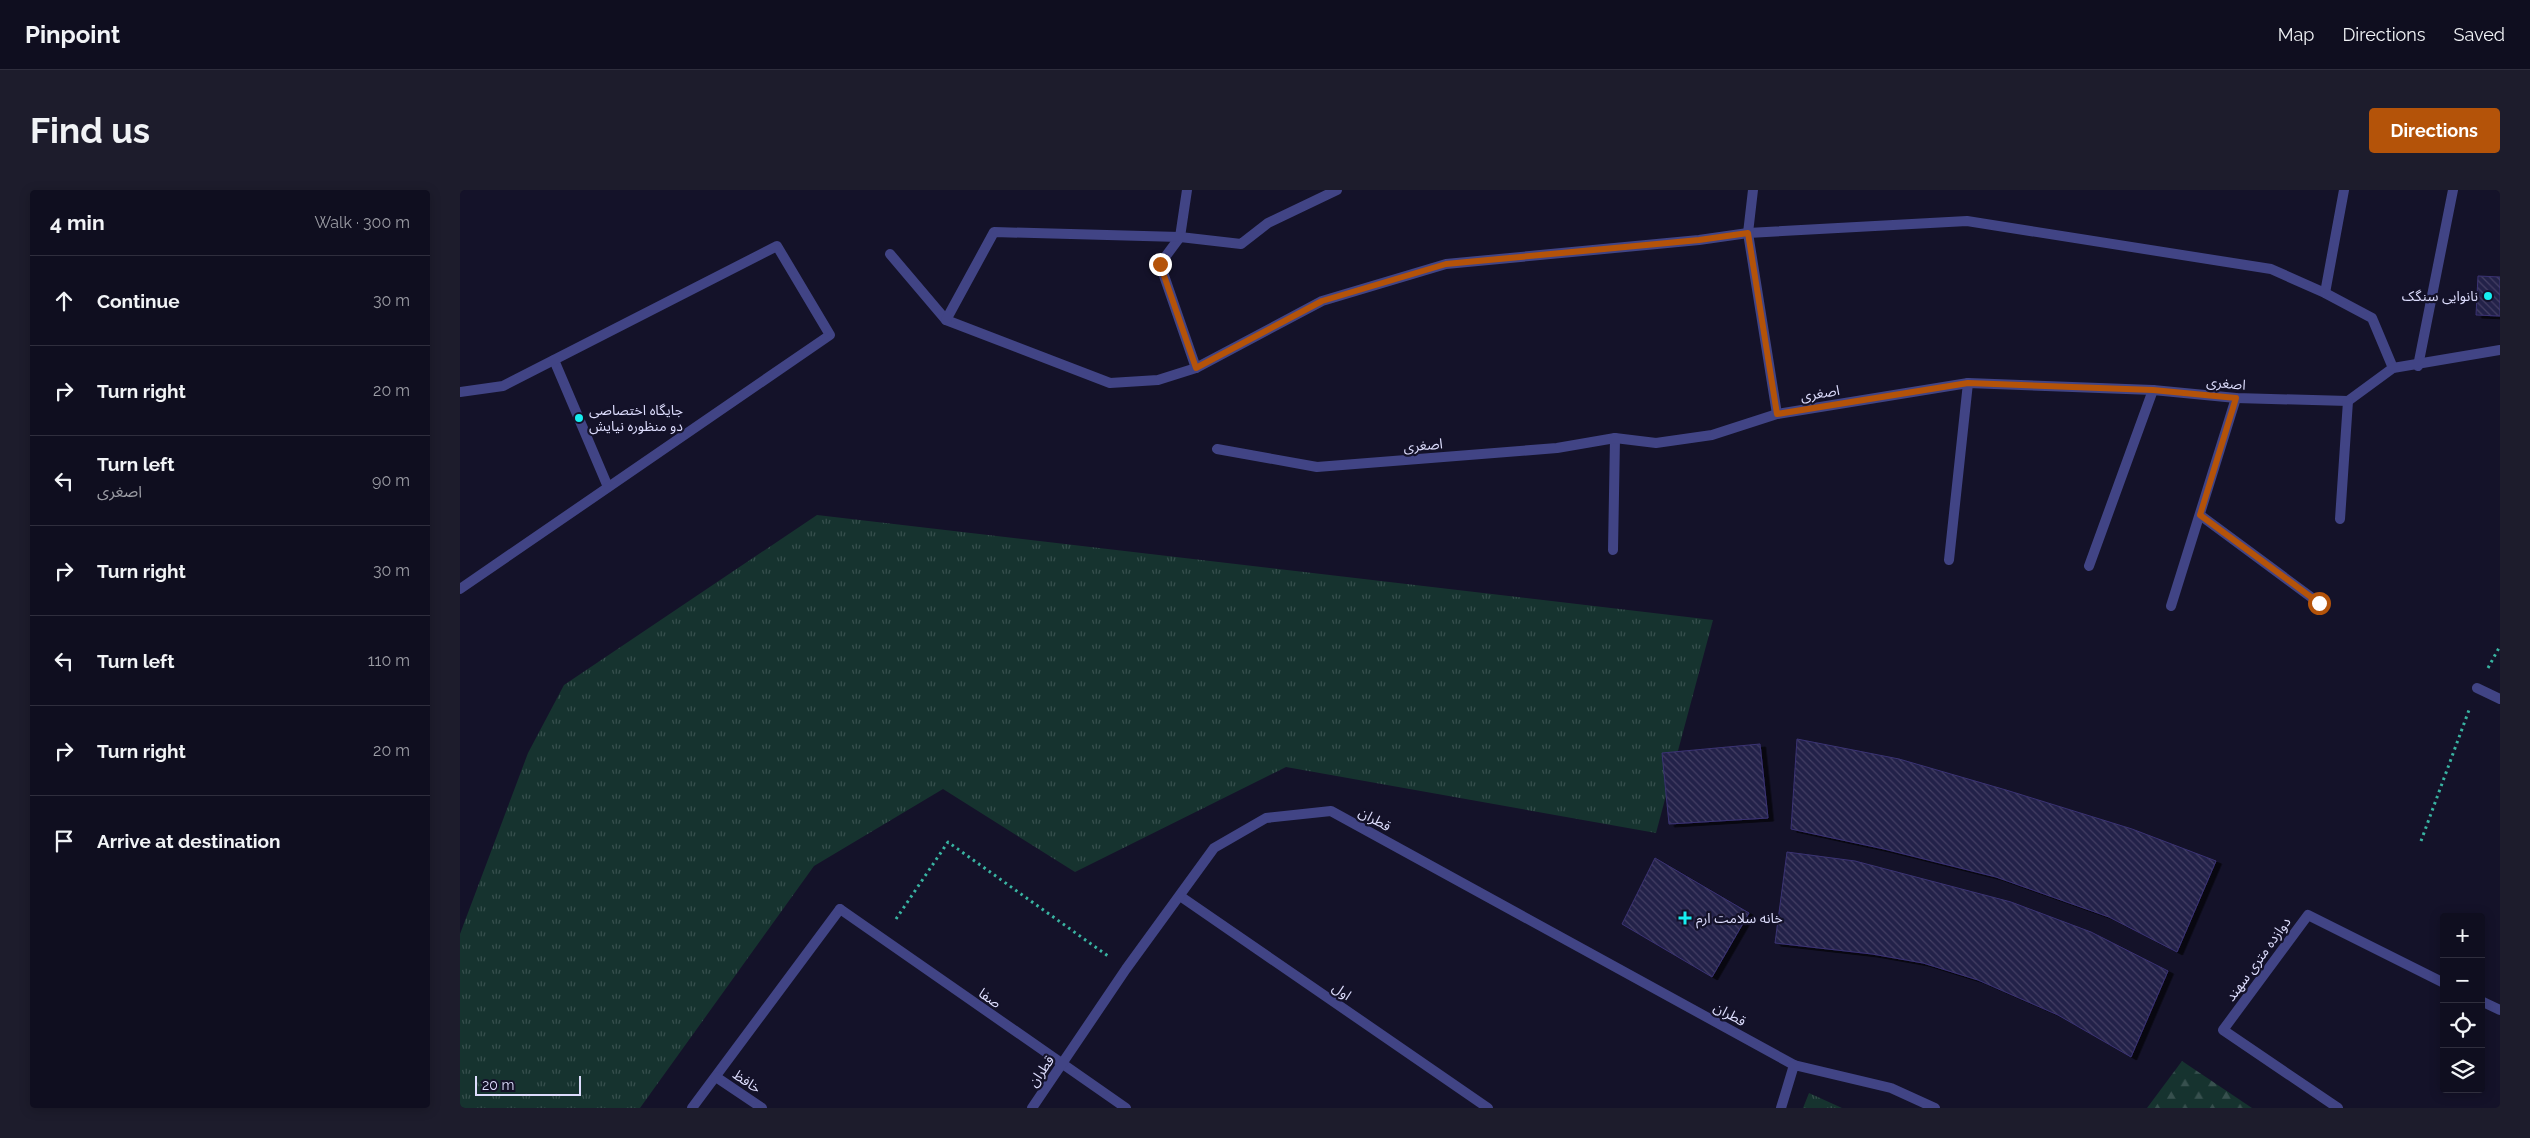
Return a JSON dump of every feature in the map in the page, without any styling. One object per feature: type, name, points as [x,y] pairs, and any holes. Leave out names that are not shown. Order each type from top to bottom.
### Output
[{"type":"street","points":[[1187,190],[1180,237],[1160,264],[1196,368]]},
{"type":"street","points":[[946,320],[994,232],[1180,237],[1241,244],[1268,224],[1336,190]]},
{"type":"street","points":[[1753,190],[1748,233],[1777,414]]},
{"type":"street","points":[[2325,292],[2344,190]]},
{"type":"street","points":[[2418,366],[2453,190]]},
{"type":"street","points":[[890,254],[946,320],[1110,383],[1158,380],[1196,368],[1322,301],[1446,264],[1699,240],[1748,233],[1967,221],[2271,269],[2325,292],[2372,318],[2393,368]]},
{"type":"street","points":[[460,392],[503,386],[777,246],[830,335],[460,589]]},
{"type":"street","points":[[2340,519],[2348,401],[2393,368],[2418,366],[2500,350]]},
{"type":"street","points":[[554,360],[608,487]]},
{"type":"street","points":[[1949,560],[1968,383]]},
{"type":"street","name":"اصغری","points":[[1217,449],[1317,467],[1557,448],[1614,438],[1656,443],[1712,436],[1777,414],[1968,383],[2153,390],[2236,398],[2348,401]]},
{"type":"street","points":[[2089,566],[2153,390]]},
{"type":"street","points":[[2172,606],[2236,398]]},
{"type":"street","points":[[1613,550],[1614,438]]},
{"type":"street","points":[[2200,515],[2319,603]]},
{"type":"street","points":[[2477,688],[2500,699]]},
{"type":"street","name":"قطران","points":[[1032,1108],[1126,969],[1214,848],[1266,818],[1331,811],[1794,1065],[1891,1088],[1935,1108]]},
{"type":"street","name":"اول","points":[[1180,896],[1488,1108]]},
{"type":"street","name":"صفا","points":[[716,1076],[840,909],[1126,1108]]},
{"type":"street","name":"دوازده متری سهند","points":[[2338,1108],[2223,1030],[2308,915],[2440,981]]},
{"type":"street","points":[[2485,1003],[2500,1010]]},
{"type":"street","points":[[1781,1108],[1794,1065]]},
{"type":"street","points":[[692,1108],[716,1076]]},
{"type":"street","name":"خافظ","points":[[716,1076],[762,1108]]},
{"type":"path","points":[[2421,841],[2477,688],[2500,646]]},
{"type":"path","points":[[882,940],[948,842],[1126,969]]},
{"type":"green space","points":[[817,515],[1713,620],[1656,833],[1286,767],[1075,872],[943,789],[814,866],[640,1108],[460,1108],[460,934],[528,753],[564,685]]},
{"type":"green space","points":[[2182,1061],[2252,1108],[2147,1108]]},
{"type":"green space","points":[[1809,1093],[1842,1108],[1803,1108]]},
{"type":"building","name":"نانوایی سنگک","points":[[2478,276],[2500,277],[2500,316],[2476,315]]},
{"type":"building","points":[[1797,739],[1899,759],[2006,790],[2132,829],[2216,861],[2177,952],[2109,917],[1996,877],[1884,849],[1791,829]]},
{"type":"building","points":[[1760,744],[1768,818],[1669,824],[1662,753]]},
{"type":"building","points":[[1787,852],[1855,861],[2011,902],[2091,932],[2168,971],[2131,1057],[2058,1015],[1978,980],[1923,963],[1872,954],[1775,943]]},
{"type":"building","name":"خانه سلامت ارم","points":[[1655,858],[1749,913],[1712,977],[1622,924]]},
{"type":"place","name":"نانوایی سنگک","points":[[2488,296]]},
{"type":"place","name":"جایگاه اختصاصی دو منظوره نیایش","points":[[579,418]]},
{"type":"place","name":"خانه سلامت ارم","points":[[1685,918]]},
{"type":"route","points":[[1160,264],[1196,368],[1322,301],[1446,264],[1699,240],[1748,233],[1777,414],[1968,383],[2153,390],[2236,398],[2200,515],[2319,603]]}]
